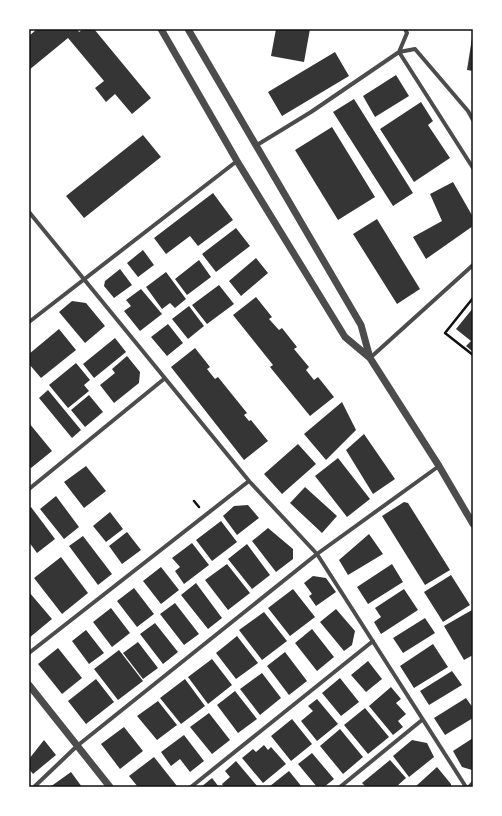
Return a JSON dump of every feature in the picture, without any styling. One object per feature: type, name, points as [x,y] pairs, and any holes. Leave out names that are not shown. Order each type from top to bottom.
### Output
[{"type":"street","points":[[160,29],[237,161],[346,337],[370,358],[439,466],[473,524]]},
{"type":"street","points":[[188,29],[361,325],[370,358]]},
{"type":"street","points":[[399,52],[407,33],[405,29]]},
{"type":"street","points":[[257,145],[312,112],[399,52],[415,49],[468,111],[473,120]]},
{"type":"street","points":[[399,52],[473,168]]},
{"type":"street","points":[[29,322],[237,161]]},
{"type":"street","points":[[29,212],[164,379],[249,481],[317,554],[422,720],[468,787],[473,783]]},
{"type":"street","points":[[370,358],[473,265]]},
{"type":"street","points":[[29,489],[164,379]]},
{"type":"street","points":[[34,787],[77,746],[317,554],[439,466]]},
{"type":"street","points":[[29,653],[249,481]]},
{"type":"street","points":[[191,787],[373,641]]},
{"type":"street","points":[[29,685],[110,787]]},
{"type":"street","points":[[340,787],[422,720]]},
{"type":"path","points":[[473,298],[445,333],[473,355]]},
{"type":"building","points":[[37,29],[77,29],[79,32],[83,29],[94,29],[151,98],[132,114],[115,94],[106,102],[95,88],[104,81],[68,38],[29,70],[29,36]]},
{"type":"building","points":[[276,29],[310,29],[304,62],[271,56]]},
{"type":"building","points":[[473,38],[473,71],[467,70]]},
{"type":"building","points":[[335,52],[349,76],[282,116],[268,92]]},
{"type":"building","points":[[396,75],[409,96],[375,117],[363,96]]},
{"type":"building","points":[[354,99],[413,193],[393,206],[333,112]]},
{"type":"building","points":[[421,102],[433,121],[428,125],[450,158],[414,182],[380,129]]},
{"type":"building","points":[[332,127],[375,197],[338,220],[295,150]]},
{"type":"building","points":[[143,135],[161,157],[84,218],[66,196]]},
{"type":"building","points":[[453,182],[473,217],[473,226],[426,259],[413,237],[442,221],[430,194]]},
{"type":"building","points":[[213,193],[233,220],[198,246],[190,236],[166,254],[154,238]]},
{"type":"building","points":[[377,219],[420,289],[397,304],[353,234]]},
{"type":"building","points":[[236,228],[250,246],[216,272],[202,254]]},
{"type":"building","points":[[143,250],[154,265],[138,277],[127,263]]},
{"type":"building","points":[[256,258],[268,273],[241,296],[229,281]]},
{"type":"building","points":[[199,260],[211,277],[187,295],[175,279]]},
{"type":"building","points":[[120,269],[132,285],[114,298],[104,286],[105,281]]},
{"type":"building","points":[[166,272],[186,299],[175,308],[170,303],[162,309],[146,287]]},
{"type":"building","points":[[219,285],[234,304],[207,324],[192,305]]},
{"type":"building","points":[[141,289],[162,314],[140,331],[124,311],[131,306],[126,300]]},
{"type":"building","points":[[256,297],[272,317],[269,319],[279,330],[282,328],[297,347],[294,349],[309,367],[306,370],[314,380],[318,377],[334,397],[310,416],[270,367],[273,365],[233,315]]},
{"type":"building","points":[[72,301],[86,303],[105,326],[85,343],[59,312]]},
{"type":"building","points":[[189,306],[204,326],[188,339],[172,319]]},
{"type":"building","points":[[473,308],[473,352],[466,346],[471,341],[456,329]]},
{"type":"building","points":[[168,324],[183,343],[167,356],[151,337]]},
{"type":"building","points":[[59,329],[76,350],[41,378],[29,364],[29,354]]},
{"type":"building","points":[[115,338],[126,352],[94,378],[83,364]]},
{"type":"building","points":[[195,348],[210,367],[207,369],[215,379],[218,377],[247,413],[244,415],[249,421],[251,420],[268,441],[244,460],[171,367]]},
{"type":"building","points":[[127,356],[140,372],[139,383],[114,403],[100,385],[115,373],[112,369]]},
{"type":"building","points":[[76,363],[90,380],[84,385],[89,391],[68,408],[49,385]]},
{"type":"building","points":[[48,390],[81,430],[72,438],[39,398]]},
{"type":"building","points":[[89,395],[103,412],[85,427],[71,410]]},
{"type":"building","points":[[342,402],[356,430],[326,460],[304,434]]},
{"type":"building","points":[[29,423],[52,451],[31,468],[29,466]]},
{"type":"building","points":[[364,434],[395,479],[373,494],[346,450]]},
{"type":"building","points":[[298,444],[316,464],[282,494],[264,474]]},
{"type":"building","points":[[338,458],[370,499],[347,517],[315,476]]},
{"type":"building","points":[[86,466],[106,491],[84,508],[64,482]]},
{"type":"building","points":[[305,487],[337,516],[322,533],[290,503]]},
{"type":"building","points":[[56,496],[79,527],[64,539],[40,509]]},
{"type":"building","points":[[404,502],[408,503],[450,570],[425,585],[382,516]]},
{"type":"building","points":[[248,505],[259,518],[237,535],[223,516],[234,506]]},
{"type":"building","points":[[31,507],[55,539],[37,553],[29,542],[29,509]]},
{"type":"building","points":[[110,512],[123,529],[106,542],[93,526]]},
{"type":"building","points":[[221,521],[237,542],[212,561],[196,540]]},
{"type":"building","points":[[268,528],[293,549],[293,559],[276,572],[252,541]]},
{"type":"building","points":[[127,532],[141,550],[122,564],[109,546]]},
{"type":"building","points":[[369,534],[383,554],[348,575],[339,560]]},
{"type":"building","points":[[83,536],[112,574],[98,585],[69,546]]},
{"type":"building","points":[[192,543],[209,565],[184,584],[175,571],[180,567],[172,558]]},
{"type":"building","points":[[247,544],[270,575],[252,589],[228,559]]},
{"type":"building","points":[[61,557],[88,593],[62,614],[34,578]]},
{"type":"building","points":[[227,564],[250,593],[228,610],[205,580]]},
{"type":"building","points":[[392,564],[403,582],[368,604],[357,587]]},
{"type":"building","points":[[161,567],[179,590],[161,604],[143,581]]},
{"type":"building","points":[[451,575],[470,605],[443,622],[424,592]]},
{"type":"building","points":[[313,576],[326,578],[336,592],[316,606],[309,596],[312,594],[304,583]]},
{"type":"building","points":[[196,583],[222,618],[208,629],[181,595]]},
{"type":"building","points":[[134,588],[154,614],[137,627],[117,601]]},
{"type":"building","points":[[293,589],[315,617],[290,636],[268,608]]},
{"type":"building","points":[[404,589],[418,610],[381,634],[374,622],[381,617],[375,608]]},
{"type":"building","points":[[29,592],[52,619],[29,638]]},
{"type":"building","points":[[175,603],[199,634],[184,645],[160,614]]},
{"type":"building","points":[[111,608],[130,633],[112,647],[93,622]]},
{"type":"building","points":[[336,609],[355,631],[352,645],[344,651],[320,622]]},
{"type":"building","points":[[472,610],[473,655],[464,660],[444,626]]},
{"type":"building","points":[[264,612],[287,641],[262,660],[239,630]]},
{"type":"building","points":[[425,618],[435,633],[403,653],[393,638]]},
{"type":"building","points":[[155,623],[178,652],[163,664],[140,634]]},
{"type":"building","points":[[312,629],[334,657],[317,671],[295,643]]},
{"type":"building","points":[[86,630],[104,653],[89,664],[72,641]]},
{"type":"building","points":[[237,636],[258,663],[236,679],[216,653]]},
{"type":"building","points":[[138,642],[158,668],[143,679],[123,653]]},
{"type":"building","points":[[433,644],[448,667],[414,688],[400,666]]},
{"type":"building","points":[[58,648],[82,678],[62,694],[38,664]]},
{"type":"building","points":[[119,650],[143,681],[118,700],[94,669]]},
{"type":"building","points":[[285,652],[307,681],[289,695],[267,666]]},
{"type":"building","points":[[212,659],[232,685],[208,704],[188,677]]},
{"type":"building","points":[[368,661],[382,679],[366,692],[351,675]]},
{"type":"building","points":[[452,671],[462,685],[429,705],[420,691]]},
{"type":"building","points":[[262,673],[281,698],[260,715],[240,689]]},
{"type":"building","points":[[340,678],[359,702],[341,716],[322,693]]},
{"type":"building","points":[[96,679],[114,702],[86,724],[68,701]]},
{"type":"building","points":[[185,679],[205,706],[181,724],[160,698]]},
{"type":"building","points":[[391,687],[401,699],[396,703],[406,714],[398,721],[403,727],[393,735],[369,706]]},
{"type":"building","points":[[235,691],[257,719],[238,733],[217,705]]},
{"type":"building","points":[[466,698],[473,708],[473,718],[445,735],[434,718]]},
{"type":"building","points":[[317,699],[338,724],[317,741],[301,721],[313,711],[308,706]]},
{"type":"building","points":[[158,701],[177,725],[157,740],[137,716]]},
{"type":"building","points":[[365,708],[389,737],[368,754],[344,725]]},
{"type":"building","points":[[209,713],[230,740],[212,754],[190,727]]},
{"type":"building","points":[[292,719],[312,744],[291,761],[271,736]]},
{"type":"building","points":[[124,727],[143,751],[120,769],[101,744]]},
{"type":"building","points":[[340,729],[363,757],[343,774],[320,746]]},
{"type":"building","points":[[184,735],[204,761],[190,772],[180,759],[171,766],[161,752]]},
{"type":"building","points":[[473,738],[472,770],[462,767],[453,751]]},
{"type":"building","points":[[44,740],[56,755],[33,774],[29,769],[29,759]]},
{"type":"building","points":[[412,740],[427,743],[434,757],[409,777],[393,756]]},
{"type":"building","points":[[264,745],[268,750],[271,747],[286,764],[263,783],[242,758],[253,749],[256,752]]},
{"type":"building","points":[[312,753],[334,779],[324,787],[317,787],[298,764]]},
{"type":"building","points":[[154,757],[177,786],[176,787],[138,787],[129,776]]},
{"type":"building","points":[[390,760],[406,778],[396,787],[366,787],[362,783]]},
{"type":"building","points":[[236,761],[258,787],[224,787],[222,784],[230,777],[225,771]]},
{"type":"building","points":[[437,767],[451,784],[451,787],[415,787]]},
{"type":"building","points":[[289,771],[302,787],[270,786]]},
{"type":"building","points":[[71,772],[82,787],[50,787]]},
{"type":"building","points":[[212,778],[219,787],[201,787]]}]
